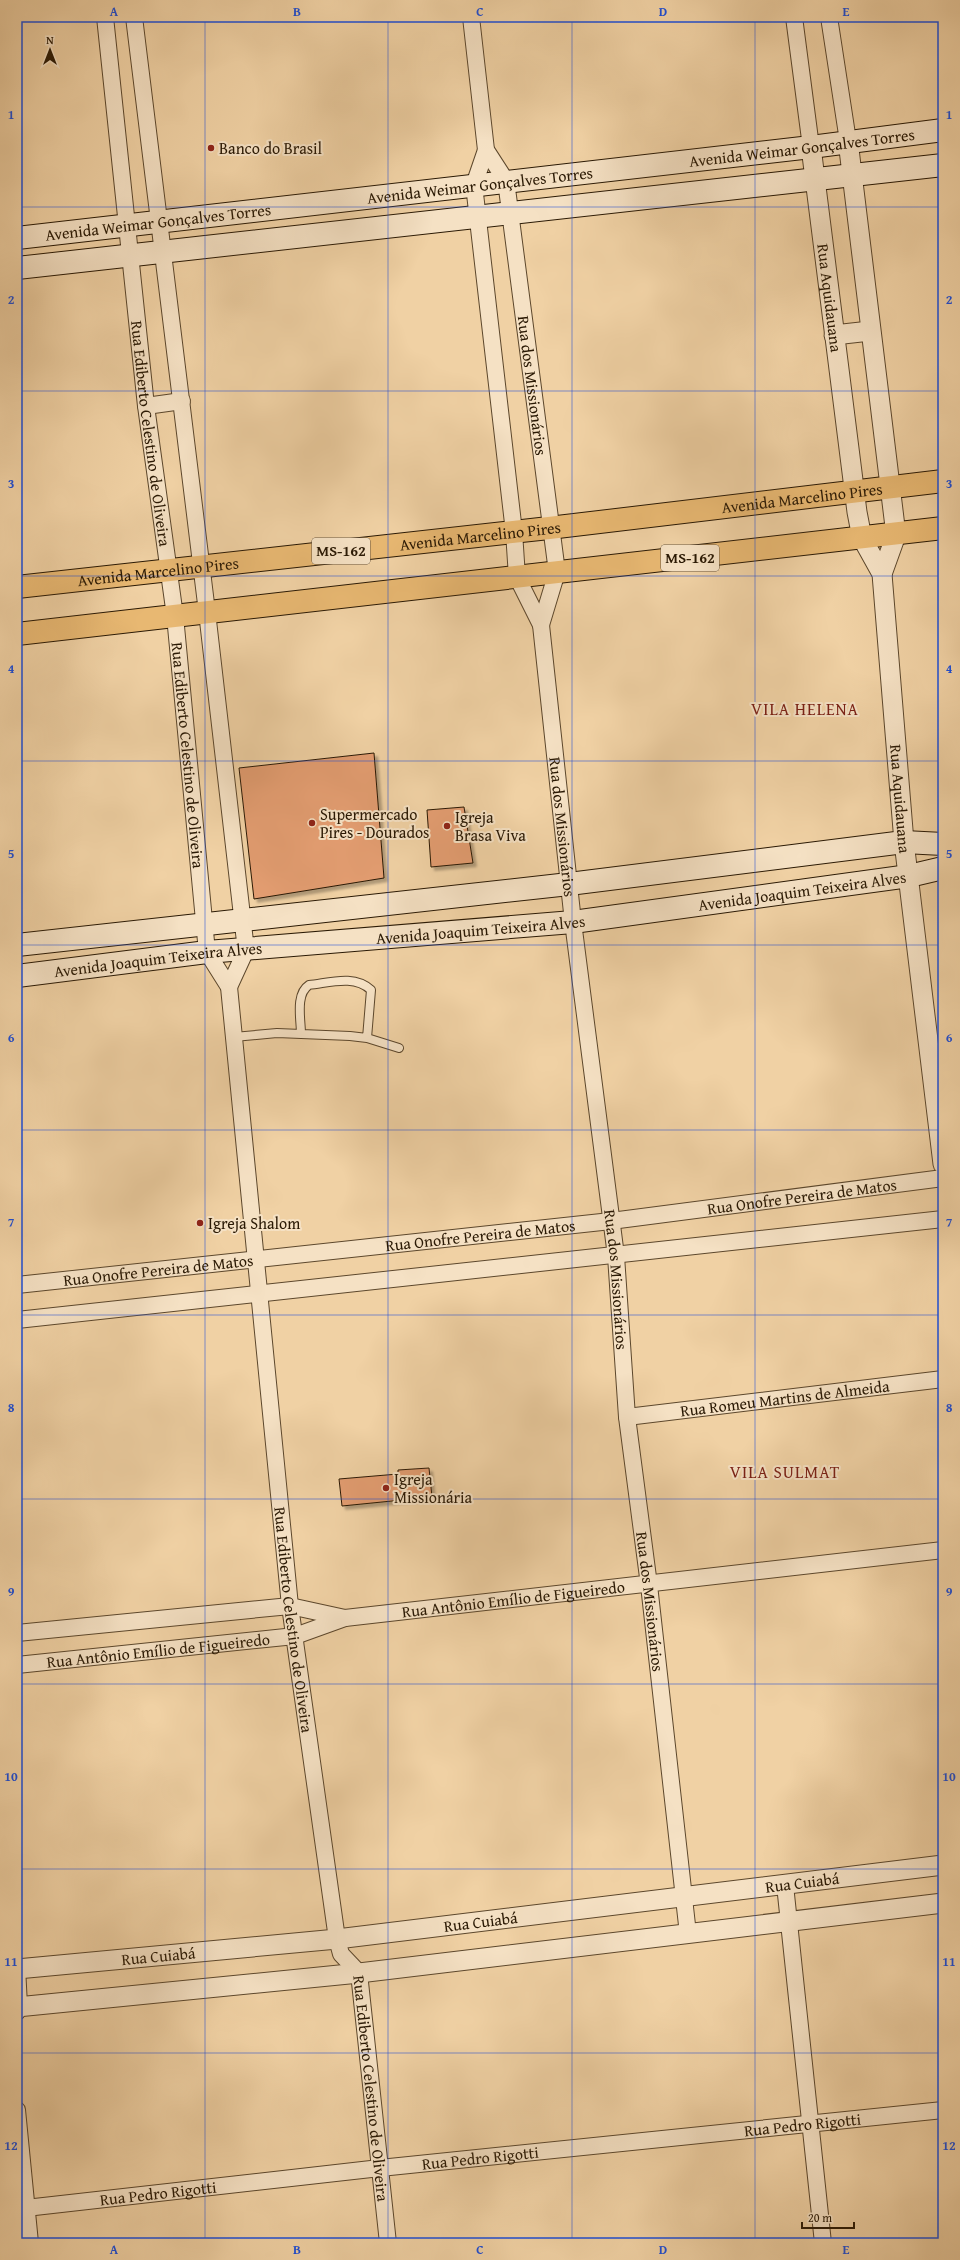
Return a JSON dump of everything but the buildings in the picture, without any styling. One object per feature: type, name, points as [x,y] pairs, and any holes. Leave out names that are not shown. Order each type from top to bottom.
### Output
[{"type":"main road","name":"Avenida Weimar Gonçalves Torres","points":[[17,238],[161,223],[943,130]]},
{"type":"main road","name":"Avenida Weimar Gonçalves Torres","points":[[17,268],[510,212],[851,176],[943,164]]},
{"type":"main road","name":"Avenida Marcelino Pires","points":[[17,587],[549,528],[943,481]]},
{"type":"main road","name":"MS-162","points":[[17,634],[556,572],[896,535],[943,528]]},
{"type":"main road","name":"Avenida Joaquim Teixeira Alves","points":[[17,945],[569,884],[904,842],[943,844]]},
{"type":"main road","name":"Avenida Joaquim Teixeira Alves","points":[[17,976],[207,952],[574,922],[909,876],[943,868]]},
{"type":"street","name":"Rua Ediberto Celestino de Oliveira","points":[[105,17],[146,406],[175,616],[207,952],[229,987],[290,1606],[337,1939],[341,1954],[359,1973],[388,2243]]},
{"type":"street","name":"Rua Ediberto Celestino de Oliveira","points":[[134,17],[161,223],[246,950]]},
{"type":"street","name":"Rua dos Missionários","points":[[471,17],[486,150],[474,185],[514,532],[517,577],[541,625],[569,884],[616,1256],[627,1417],[649,1585],[688,1934]]},
{"type":"street","name":"Rua Aquidauana","points":[[794,17],[854,492],[862,538],[882,574],[904,842],[943,1164]]},
{"type":"street","name":"Rua Aquidauana","points":[[829,17],[848,141],[870,332],[896,535],[882,574]]},
{"type":"street","name":"Rua dos Missionários","points":[[486,150],[506,181],[549,528],[556,572],[541,625]]},
{"type":"street","points":[[834,335],[870,332]]},
{"type":"street","points":[[146,406],[182,402]]},
{"type":"street","points":[[229,987],[246,950]]},
{"type":"street","name":"Rua Onofre Pereira de Matos","points":[[17,1285],[611,1220],[943,1178]]},
{"type":"street","points":[[17,1320],[616,1256],[943,1219]]},
{"type":"street","name":"Rua Romeu Martins de Almeida","points":[[627,1417],[943,1379]]},
{"type":"street","name":"Rua Antônio Emílio de Figueiredo","points":[[17,1665],[295,1636],[345,1618],[649,1585],[943,1550]]},
{"type":"street","name":"Rua Antônio Emílio de Figueiredo","points":[[17,1633],[290,1606],[345,1618]]},
{"type":"street","name":"Rua Cuiabá","points":[[17,1968],[337,1939],[685,1898],[943,1865]]},
{"type":"street","points":[[785,1885],[823,2243]]},
{"type":"street","points":[[17,1968],[18,2008],[359,1973],[943,1903]]},
{"type":"street","points":[[17,2110],[22,2208],[30,2243]]},
{"type":"street","name":"Rua Pedro Rigotti","points":[[22,2208],[380,2168],[811,2125],[943,2110]]},
{"type":"lane","points":[[301,1034],[301,996],[303,988],[309,985],[353,980],[364,983],[371,990],[367,1038]]},
{"type":"lane","points":[[234,1037],[278,1033],[367,1038],[400,1048]]},
{"type":"place","name":"Banco do Brasil","points":[[211,148]]},
{"type":"place","name":"Supermercado Pires - Dourados","points":[[312,823]]},
{"type":"place","name":"Igreja Brasa Viva","points":[[447,826]]},
{"type":"place","name":"Igreja Shalom","points":[[200,1223]]},
{"type":"place","name":"Igreja Missionária","points":[[386,1488]]},
{"type":"district","name":"VILA HELENA","points":[[805,709]]},
{"type":"district","name":"VILA SULMAT","points":[[785,1472]]}]
